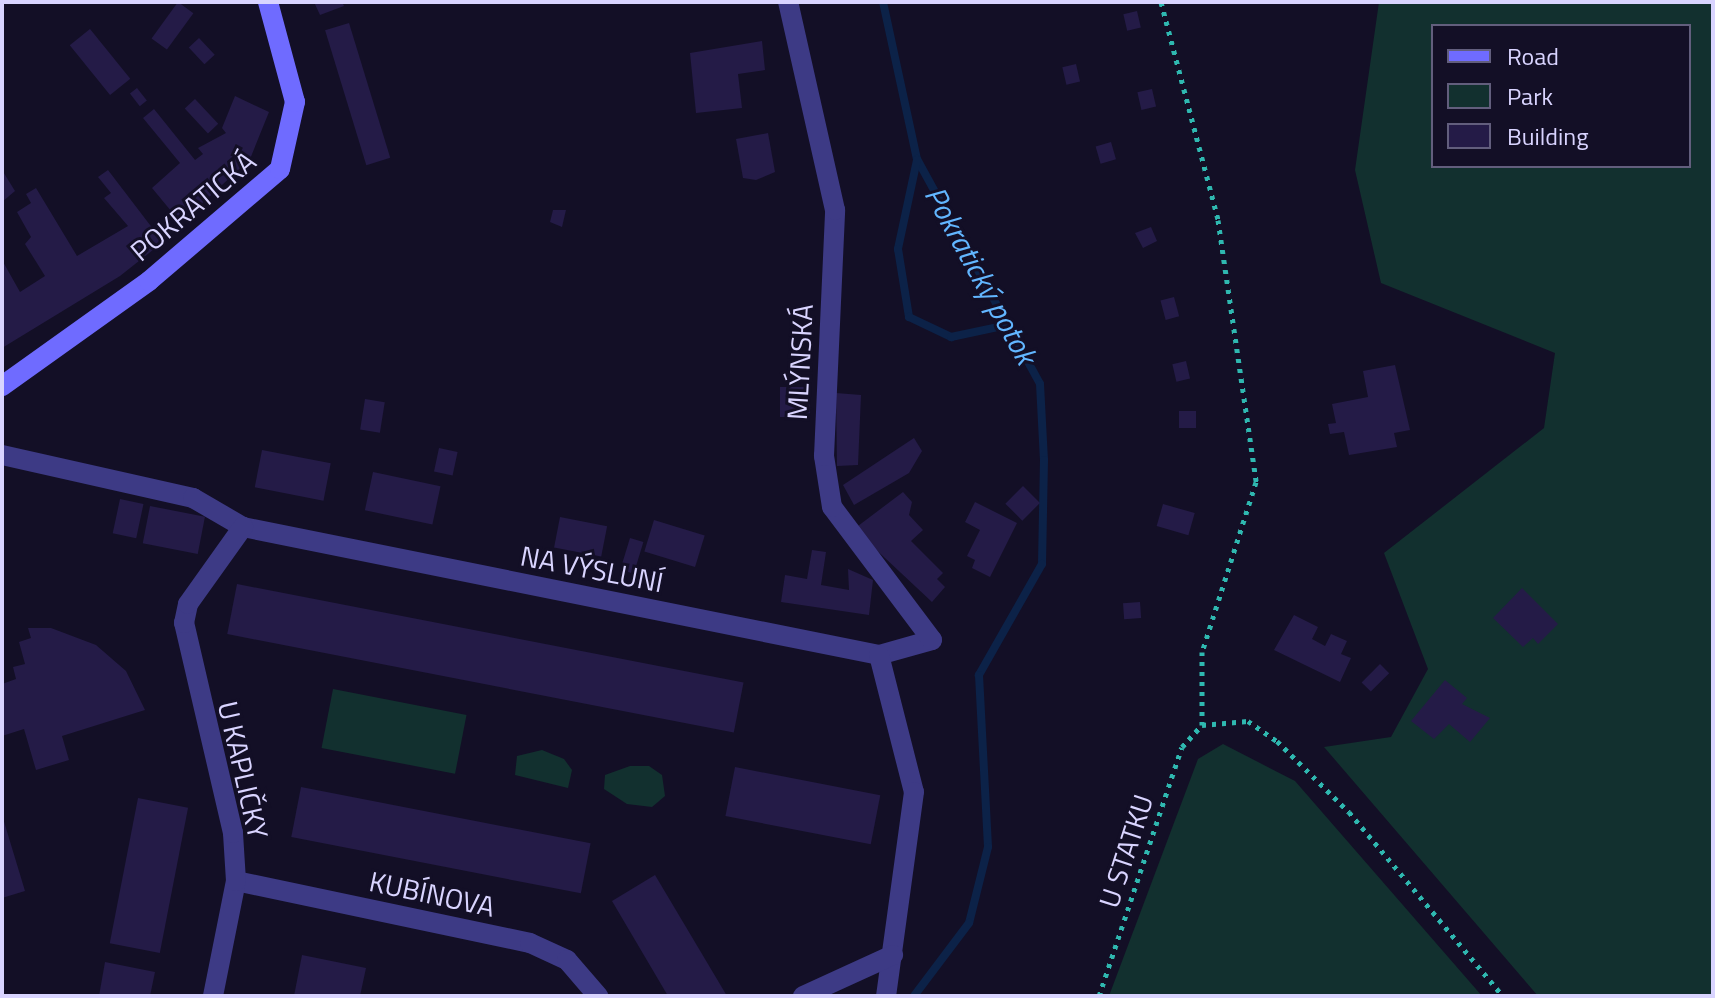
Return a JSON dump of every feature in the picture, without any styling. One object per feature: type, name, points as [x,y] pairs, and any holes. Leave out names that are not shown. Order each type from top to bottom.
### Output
[{"type":"street","name":"POKRATICKÁ","points":[[2,386],[149,281],[280,169],[295,102],[268,2]]},
{"type":"street","name":"MLÝNSKÁ","points":[[788,2],[835,210],[824,456],[832,507],[932,640],[879,655]]},
{"type":"street","name":"NA VÝSLUNÍ","points":[[2,455],[193,498],[243,527],[879,655]]},
{"type":"street","name":"U KAPLIČKY","points":[[213,996],[236,881],[233,833],[185,646],[188,604],[243,527]]},
{"type":"street","points":[[879,655],[914,792],[886,996]]},
{"type":"street","name":"KUBÍNOVA","points":[[236,881],[530,943],[567,960],[598,996]]},
{"type":"street","points":[[803,996],[893,955]]},
{"type":"path","points":[[1161,2],[1218,220],[1256,482],[1202,652],[1202,725],[1248,721],[1277,741],[1349,812],[1503,996]]},
{"type":"path","name":"U STATKU","points":[[1099,996],[1182,747],[1202,725]]},
{"type":"green space","points":[[1379,2],[1713,2],[1713,996],[1538,996],[1324,747],[1391,737],[1428,669],[1384,553],[1544,428],[1555,353],[1381,283],[1355,170]]},
{"type":"green space","points":[[333,689],[467,715],[455,774],[322,748]]},
{"type":"green space","points":[[1223,744],[1295,781],[1482,996],[1109,996],[1198,759]]},
{"type":"green space","points":[[542,750],[564,759],[572,770],[568,788],[515,775],[517,756]]},
{"type":"green space","points":[[630,766],[649,766],[662,775],[665,796],[652,807],[627,804],[604,789],[605,775]]},
{"type":"building","points":[[178,2],[193,13],[167,50],[152,38]]},
{"type":"building","points":[[314,2],[342,2],[344,6],[320,15]]},
{"type":"building","points":[[1137,11],[1141,28],[1127,31],[1123,14]]},
{"type":"building","points":[[349,23],[390,158],[366,165],[325,30]]},
{"type":"building","points":[[90,29],[130,79],[110,95],[70,45]]},
{"type":"building","points":[[199,38],[215,55],[204,64],[189,48]]},
{"type":"building","points":[[762,41],[765,70],[738,74],[742,108],[696,113],[690,53]]},
{"type":"building","points":[[1076,64],[1080,82],[1066,85],[1062,67]]},
{"type":"building","points":[[137,88],[147,101],[140,106],[130,94]]},
{"type":"building","points":[[1152,89],[1156,107],[1141,110],[1137,92]]},
{"type":"building","points":[[235,96],[269,112],[250,159],[181,223],[152,188],[180,163],[143,118],[154,109],[195,160],[203,154],[198,148],[226,133],[222,128]]},
{"type":"building","points":[[195,99],[218,124],[208,133],[185,109]]},
{"type":"building","points":[[768,133],[775,172],[756,180],[743,178],[736,139]]},
{"type":"building","points":[[1111,142],[1116,159],[1101,164],[1096,146]]},
{"type":"building","points":[[2,170],[15,191],[2,202]]},
{"type":"building","points":[[108,170],[163,242],[120,276],[2,348],[2,260],[20,292],[45,276],[25,244],[31,237],[17,212],[31,203],[26,194],[36,188],[77,256],[128,226],[104,198],[111,193],[98,177]]},
{"type":"building","points":[[553,210],[566,210],[562,227],[550,222]]},
{"type":"building","points":[[1151,227],[1157,241],[1143,248],[1135,233]]},
{"type":"building","points":[[1174,297],[1179,316],[1166,320],[1160,301]]},
{"type":"building","points":[[1186,361],[1190,379],[1176,382],[1172,364]]},
{"type":"building","points":[[1395,365],[1410,430],[1394,433],[1397,447],[1349,455],[1344,432],[1330,434],[1328,424],[1336,423],[1332,404],[1368,397],[1363,371]]},
{"type":"building","points":[[780,387],[810,387],[810,417],[780,417]]},
{"type":"building","points":[[836,393],[861,395],[858,465],[837,466]]},
{"type":"building","points":[[365,399],[385,402],[380,433],[360,430]]},
{"type":"building","points":[[1179,411],[1196,411],[1196,428],[1179,428]]},
{"type":"building","points":[[914,438],[922,451],[909,473],[854,505],[843,485]]},
{"type":"building","points":[[439,448],[458,452],[453,475],[434,471]]},
{"type":"building","points":[[262,450],[331,463],[323,501],[255,487]]},
{"type":"building","points":[[373,472],[440,486],[432,524],[365,510]]},
{"type":"building","points":[[1023,486],[1040,503],[1022,521],[1005,504]]},
{"type":"building","points":[[903,492],[912,502],[909,515],[923,530],[911,541],[943,573],[937,579],[945,587],[932,602],[854,529]]},
{"type":"building","points":[[120,499],[143,504],[136,538],[113,533]]},
{"type":"building","points":[[975,502],[1017,523],[990,577],[972,568],[975,560],[967,556],[980,530],[965,522]]},
{"type":"building","points":[[1163,504],[1195,513],[1188,535],[1157,526]]},
{"type":"building","points":[[150,506],[205,517],[198,554],[143,543]]},
{"type":"building","points":[[560,517],[607,526],[601,557],[554,547]]},
{"type":"building","points":[[654,520],[705,535],[695,567],[644,552]]},
{"type":"building","points":[[630,538],[643,542],[634,574],[620,570]]},
{"type":"building","points":[[812,550],[826,552],[821,585],[849,590],[848,569],[873,580],[869,615],[781,602],[785,575],[807,579]]},
{"type":"building","points":[[237,584],[744,682],[734,733],[227,634]]},
{"type":"building","points":[[1522,588],[1558,624],[1538,644],[1533,638],[1523,647],[1493,618]]},
{"type":"building","points":[[1140,602],[1141,618],[1124,619],[1123,603]]},
{"type":"building","points":[[1294,615],[1318,627],[1312,639],[1325,646],[1331,634],[1347,641],[1341,654],[1351,658],[1340,682],[1274,650]]},
{"type":"building","points":[[28,628],[51,628],[96,645],[126,671],[145,710],[62,736],[69,760],[36,770],[24,729],[2,736],[2,684],[16,679],[13,667],[25,664],[19,642],[31,638]]},
{"type":"building","points":[[1380,664],[1389,673],[1371,692],[1362,682]]},
{"type":"building","points":[[1445,680],[1467,698],[1462,704],[1490,718],[1470,742],[1449,724],[1434,739],[1411,721]]},
{"type":"building","points":[[735,767],[880,795],[871,844],[725,816]]},
{"type":"building","points":[[301,787],[591,843],[581,893],[291,837]]},
{"type":"building","points":[[138,798],[188,808],[160,953],[110,943]]},
{"type":"building","points":[[2,815],[25,891],[2,898]]},
{"type":"building","points":[[655,875],[727,996],[668,996],[612,901]]},
{"type":"building","points":[[302,955],[366,968],[360,996],[294,996]]},
{"type":"building","points":[[105,962],[155,972],[150,996],[99,996]]},
{"type":"waterway","name":"Pokratický potok","points":[[883,2],[917,159],[1040,384],[1044,460],[1042,564],[979,675],[988,847],[969,923],[914,996]]},
{"type":"waterway","points":[[917,160],[898,249],[909,317],[951,337],[1012,324]]}]
